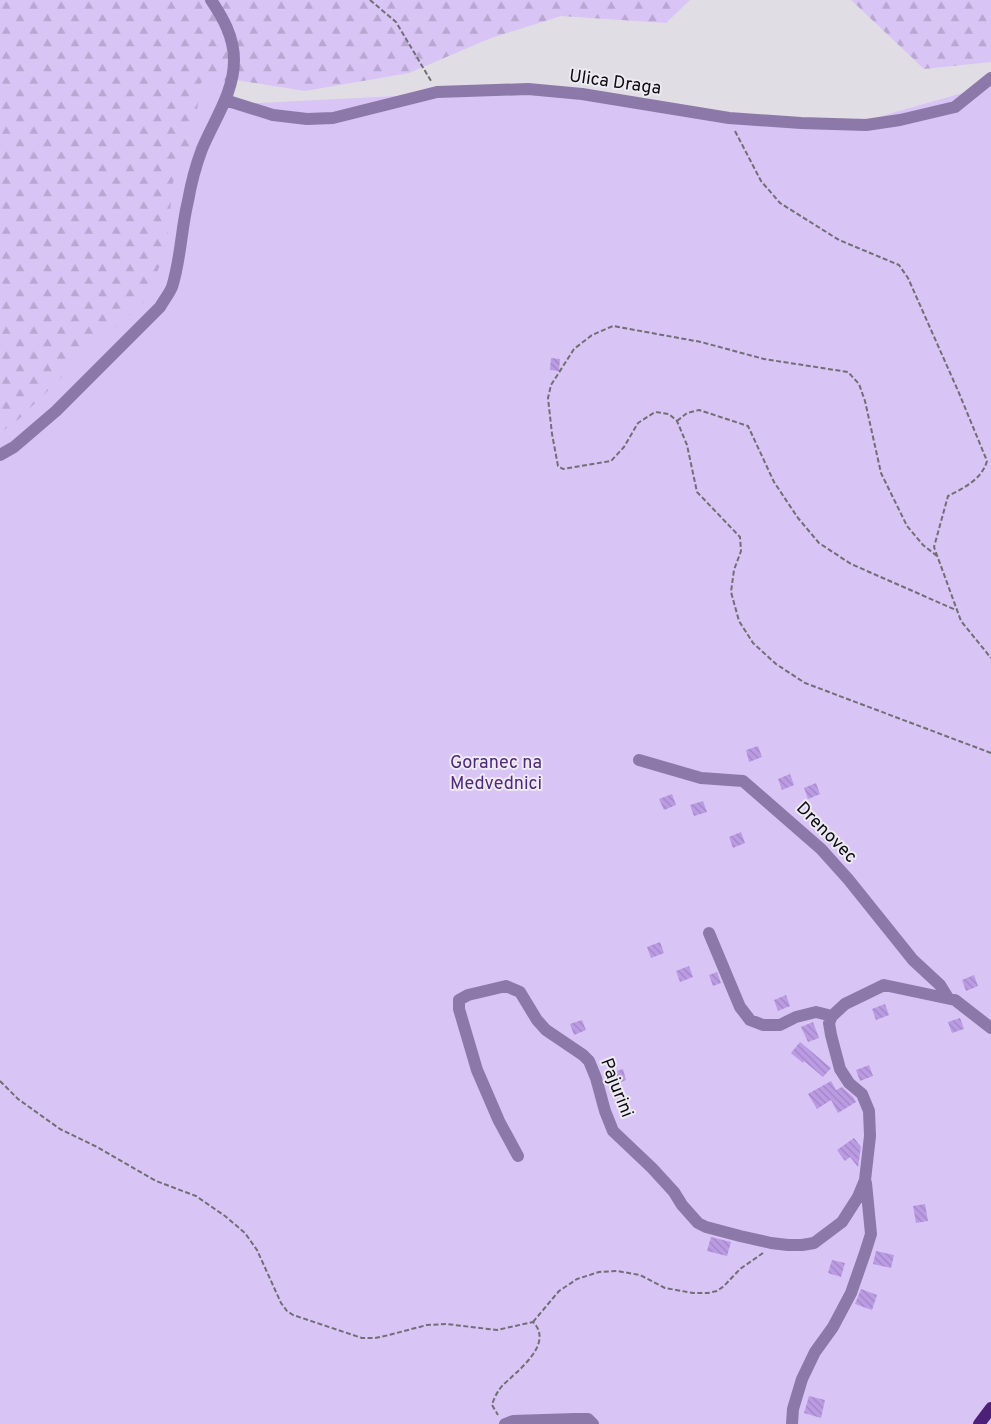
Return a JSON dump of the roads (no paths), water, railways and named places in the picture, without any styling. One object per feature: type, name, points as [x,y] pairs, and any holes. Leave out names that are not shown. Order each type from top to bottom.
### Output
[{"type":"main road","points":[[979,1424],[991,1408]]},
{"type":"street","points":[[0,455],[14,447],[56,411],[160,307],[171,289],[176,272],[188,201],[202,150],[226,100],[232,75],[234,59],[231,39],[224,21],[211,0]]},
{"type":"street","name":"Ulica Draga","points":[[226,100],[273,114],[307,119],[333,118],[437,92],[528,89],[582,94],[729,118],[866,125],[900,120],[955,107],[991,78]]},
{"type":"street","name":"Drenovec","points":[[639,760],[701,778],[744,780],[821,850],[848,879],[913,960],[940,986],[948,998]]},
{"type":"street","points":[[709,933],[740,1007],[750,1020],[763,1025],[780,1025],[796,1017],[816,1012],[832,1016],[846,1004],[884,985],[948,998],[963,1006],[991,1028]]},
{"type":"street","name":"Pajurini","points":[[518,1156],[499,1121],[477,1070],[459,1009],[459,1000],[468,994],[506,986],[520,992],[537,1020],[546,1030],[589,1061],[613,1131],[652,1168],[698,1223],[706,1227],[774,1243],[802,1245],[814,1243],[842,1222],[858,1197],[865,1180]]},
{"type":"street","name":"Pajurini","points":[[792,1424],[793,1409],[802,1379],[815,1352],[833,1327],[851,1293],[871,1234],[865,1180],[870,1136],[869,1111],[862,1094],[849,1083],[840,1069],[830,1035],[832,1016]]},
{"type":"street","points":[[505,1424],[513,1421],[575,1419],[588,1420],[593,1424]]},
{"type":"park label","name":"Goranec na Medvednici","points":[[496,773]]}]
